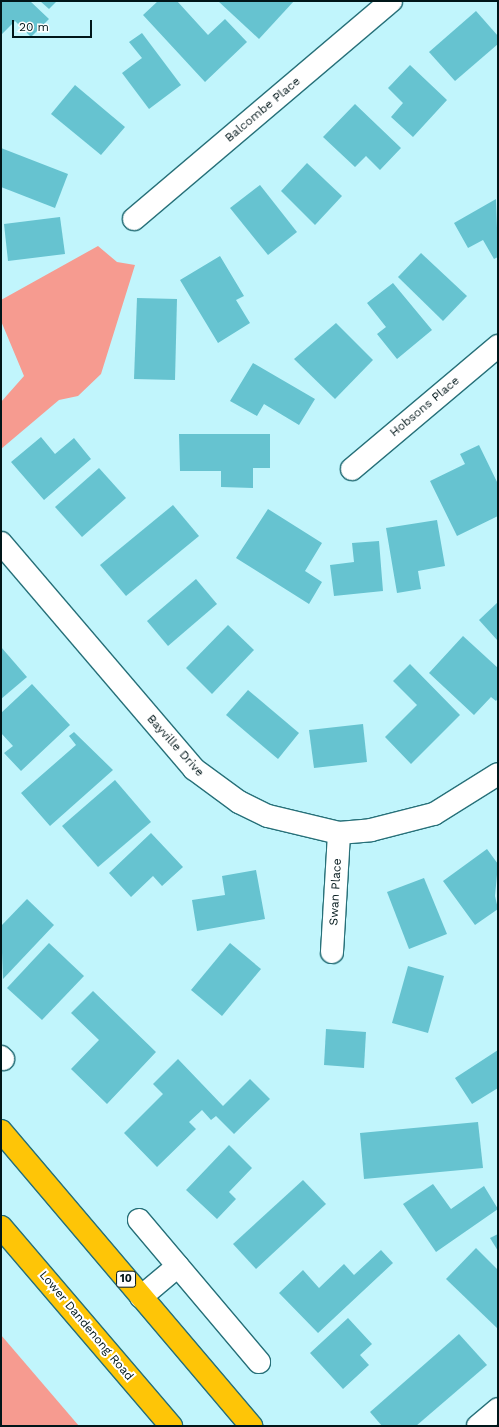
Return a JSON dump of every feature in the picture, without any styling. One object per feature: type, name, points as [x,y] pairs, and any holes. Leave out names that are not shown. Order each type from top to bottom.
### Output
[{"type":"highway","name":"10","points":[[1,1131],[251,1426]]},
{"type":"highway","name":"Lower Dandenong Road","points":[[1,1227],[171,1426]]},
{"type":"street","name":"Balcombe Place","points":[[134,219],[392,1]]},
{"type":"street","name":"Hobsons Place","points":[[352,469],[498,346]]},
{"type":"street","name":"Bayville Drive","points":[[1,543],[179,753],[213,785],[268,816],[339,833],[401,824],[434,814],[498,774]]},
{"type":"street","name":"Swan Place","points":[[332,952],[339,833]]},
{"type":"street","points":[[139,1220],[259,1362]]},
{"type":"street","points":[[141,1296],[178,1266]]},
{"type":"street","points":[[478,1426],[498,1409]]},
{"type":"shaded area","points":[[98,246],[117,262],[135,265],[101,374],[78,396],[59,400],[1,449],[1,402],[24,376],[1,321],[1,300]]},
{"type":"shaded area","points":[[1,1335],[79,1426],[1,1426]]},
{"type":"building","points":[[1,1],[30,1],[49,19],[31,37],[15,21],[1,35]]},
{"type":"building","points":[[40,1],[57,1],[49,9]]},
{"type":"building","points":[[158,1],[177,1],[208,35],[225,19],[247,42],[205,82],[143,15]]},
{"type":"building","points":[[218,1],[294,1],[259,39]]},
{"type":"building","points":[[476,11],[498,36],[498,44],[455,81],[429,52]]},
{"type":"building","points":[[142,33],[181,85],[149,109],[122,73],[142,58],[129,42]]},
{"type":"building","points":[[410,65],[447,100],[413,137],[391,117],[403,103],[388,88]]},
{"type":"building","points":[[75,85],[125,127],[101,155],[51,114]]},
{"type":"building","points":[[355,104],[401,148],[380,170],[366,156],[355,167],[323,137]]},
{"type":"building","points":[[1,148],[68,174],[55,208],[1,187]]},
{"type":"building","points":[[307,163],[342,196],[315,225],[281,191]]},
{"type":"building","points":[[260,185],[297,232],[268,255],[230,208]]},
{"type":"building","points":[[496,199],[498,257],[494,259],[483,240],[468,248],[454,223]]},
{"type":"building","points":[[60,217],[65,254],[8,261],[4,224]]},
{"type":"building","points":[[421,253],[467,296],[443,321],[398,277]]},
{"type":"building","points":[[220,256],[244,296],[236,300],[250,323],[218,343],[180,280]]},
{"type":"building","points":[[393,283],[432,330],[397,359],[377,334],[386,327],[367,303]]},
{"type":"building","points":[[137,298],[177,299],[175,380],[134,379]]},
{"type":"building","points":[[336,323],[373,360],[335,399],[294,359]]},
{"type":"building","points":[[253,363],[315,399],[299,425],[264,404],[257,416],[230,401]]},
{"type":"building","points":[[179,434],[270,434],[270,468],[253,468],[253,488],[221,487],[221,471],[180,471]]},
{"type":"building","points":[[41,437],[55,454],[74,438],[91,459],[44,500],[11,462]]},
{"type":"building","points":[[479,445],[498,484],[498,516],[457,536],[430,481],[465,464],[460,454]]},
{"type":"building","points":[[99,468],[126,498],[82,537],[55,507]]},
{"type":"building","points":[[173,505],[199,536],[126,596],[100,565]]},
{"type":"building","points":[[268,509],[322,543],[305,571],[322,582],[309,604],[236,558]]},
{"type":"building","points":[[437,520],[445,566],[418,571],[421,589],[397,593],[386,528]]},
{"type":"building","points":[[379,541],[383,591],[334,596],[330,565],[354,562],[352,543]]},
{"type":"building","points":[[196,579],[217,604],[168,646],[147,621]]},
{"type":"building","points":[[498,602],[498,641],[479,620]]},
{"type":"building","points":[[228,625],[254,650],[212,694],[186,668]]},
{"type":"building","points":[[463,636],[498,668],[498,698],[496,701],[491,697],[474,715],[429,673]]},
{"type":"building","points":[[1,647],[27,677],[1,699]]},
{"type":"building","points":[[410,664],[460,715],[411,764],[385,737],[417,705],[393,681]]},
{"type":"building","points":[[32,684],[70,725],[21,771],[4,753],[13,746],[1,733],[1,713]]},
{"type":"building","points":[[248,690],[299,733],[278,759],[226,715]]},
{"type":"building","points":[[363,724],[367,762],[314,768],[309,730]]},
{"type":"building","points":[[74,732],[113,770],[50,826],[21,793],[76,745],[69,736]]},
{"type":"building","points":[[115,780],[151,822],[98,867],[62,826]]},
{"type":"building","points":[[151,833],[183,867],[162,886],[153,876],[131,897],[109,873]]},
{"type":"building","points":[[487,849],[498,864],[495,896],[498,909],[475,925],[443,881]]},
{"type":"building","points":[[256,870],[265,919],[197,931],[192,900],[225,895],[222,876]]},
{"type":"building","points":[[424,878],[447,934],[409,949],[387,892]]},
{"type":"building","points":[[27,899],[54,925],[3,979],[1,926]]},
{"type":"building","points":[[49,943],[84,976],[42,1020],[7,988]]},
{"type":"building","points":[[230,943],[261,969],[222,1016],[191,990]]},
{"type":"building","points":[[408,966],[444,976],[428,1033],[392,1023]]},
{"type":"building","points":[[93,991],[156,1052],[107,1104],[71,1069],[99,1040],[71,1013]]},
{"type":"building","points":[[326,1029],[366,1032],[364,1068],[324,1065]]},
{"type":"building","points":[[498,1050],[498,1088],[472,1104],[455,1078]]},
{"type":"building","points":[[178,1059],[223,1106],[250,1079],[270,1099],[234,1134],[216,1116],[211,1120],[202,1110],[189,1122],[196,1129],[157,1167],[124,1133],[163,1094],[153,1084]]},
{"type":"building","points":[[478,1122],[483,1168],[364,1179],[360,1133]]},
{"type":"building","points":[[229,1145],[252,1168],[229,1192],[236,1199],[217,1219],[186,1190]]},
{"type":"building","points":[[303,1180],[326,1204],[256,1269],[233,1244]]},
{"type":"building","points":[[433,1184],[451,1209],[484,1186],[498,1209],[436,1252],[403,1204]]},
{"type":"building","points":[[498,1234],[498,1251],[490,1238]]},
{"type":"building","points":[[476,1248],[498,1270],[498,1329],[446,1279]]},
{"type":"building","points":[[381,1250],[393,1263],[318,1333],[279,1293],[303,1270],[319,1288],[344,1264],[354,1275]]},
{"type":"building","points":[[348,1318],[372,1344],[360,1355],[369,1365],[343,1389],[310,1353]]},
{"type":"building","points":[[459,1334],[487,1365],[416,1426],[382,1426],[370,1412]]}]
